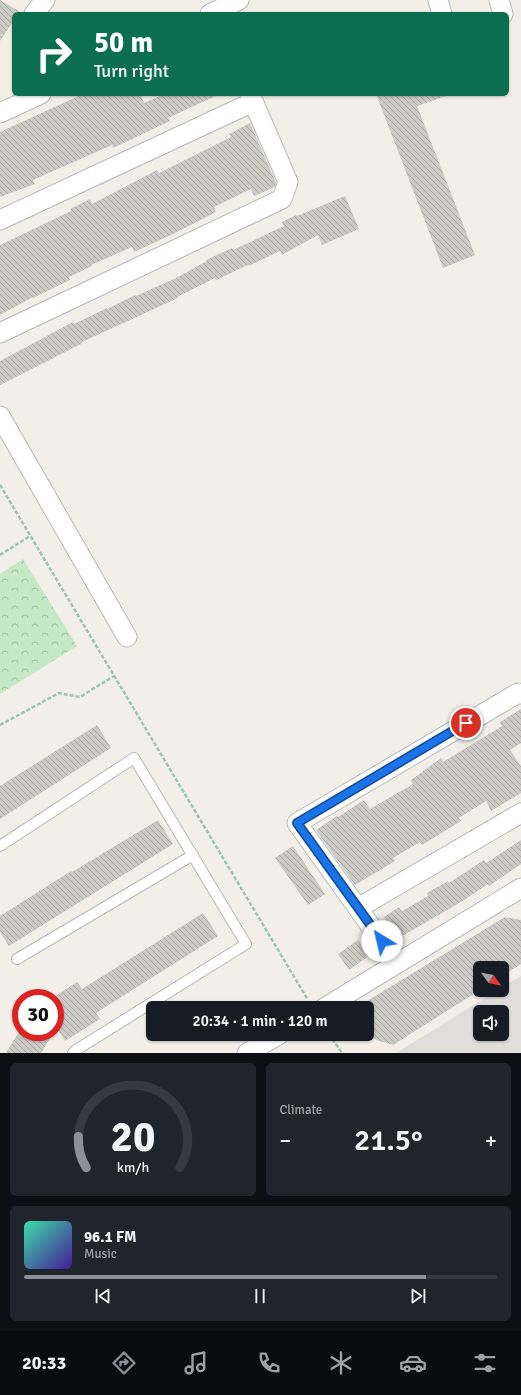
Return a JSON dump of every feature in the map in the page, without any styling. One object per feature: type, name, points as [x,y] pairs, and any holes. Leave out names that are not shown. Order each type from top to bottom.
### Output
[{"type":"street","points":[[36,12],[45,0]]},
{"type":"street","points":[[215,12],[239,0]]},
{"type":"street","points":[[438,0],[441,12]]},
{"type":"street","points":[[499,0],[502,12]]},
{"type":"street","points":[[0,114],[37,96]]},
{"type":"street","points":[[0,220],[252,98],[288,182],[282,200],[0,333]]},
{"type":"street","points":[[0,416],[127,637]]},
{"type":"street","points":[[397,963],[297,823],[518,693],[521,694]]},
{"type":"street","points":[[358,908],[521,813]]},
{"type":"street","points":[[322,1001],[397,963],[521,888]]},
{"type":"street","points":[[247,1053],[268,1041]]},
{"type":"lane","points":[[0,846],[134,758],[246,944],[83,1050],[73,1053]]},
{"type":"lane","points":[[17,959],[193,855]]},
{"type":"path","points":[[0,485],[114,676],[314,1001]]},
{"type":"path","points":[[0,555],[30,536]]},
{"type":"path","points":[[0,725],[59,693],[80,697],[114,676]]},
{"type":"path","points":[[334,1041],[342,1053]]},
{"type":"shaded area","points":[[521,976],[521,1053],[396,1053],[473,1005],[473,1041],[509,1041],[509,1005],[474,1005],[487,997],[509,997],[509,983]]},
{"type":"green space","points":[[23,559],[77,646],[0,694],[0,574]]},
{"type":"building","points":[[0,0],[20,12],[12,12],[12,23],[0,41]]},
{"type":"building","points":[[79,96],[141,96],[144,103],[160,96],[216,96],[168,118],[170,121],[113,148],[112,145],[33,180],[35,184],[0,197],[0,132]]},
{"type":"building","points":[[377,96],[446,96],[417,106],[475,255],[443,268]]},
{"type":"building","points":[[250,123],[276,183],[275,187],[254,196],[251,189],[214,207],[216,212],[175,233],[134,252],[132,247],[91,265],[92,266],[69,277],[70,280],[33,297],[0,315],[0,245],[71,211],[70,209],[90,199],[92,204],[157,170],[159,173],[231,137],[229,134]]},
{"type":"building","points":[[345,196],[359,229],[322,245],[318,235],[282,255],[280,251],[216,280],[215,278],[177,297],[178,298],[82,342],[83,343],[0,385],[0,361],[73,322],[74,324],[135,295],[136,296],[176,278],[207,261],[206,260],[232,248],[233,250],[284,226],[282,222],[296,215],[297,216]]},
{"type":"building","points":[[521,709],[521,743],[510,750],[521,766],[521,793],[491,811],[486,801],[459,818],[461,821],[422,845],[420,842],[393,858],[395,861],[355,885],[316,830],[364,800],[370,809],[413,784],[411,780],[441,758],[443,762],[502,726],[500,722]]},
{"type":"building","points":[[97,725],[111,748],[0,819],[0,786]]},
{"type":"building","points":[[158,820],[173,844],[9,946],[0,932],[0,916],[71,871],[72,872]]},
{"type":"building","points":[[521,840],[521,864],[489,886],[488,884],[461,902],[397,939],[384,917],[399,907],[402,911],[428,896],[427,893],[448,881],[449,883],[484,860],[486,863]]},
{"type":"building","points":[[293,846],[325,894],[308,905],[275,858]]},
{"type":"building","points":[[203,913],[218,936],[96,1013],[100,1019],[65,1041],[64,990],[77,982],[82,989]]},
{"type":"building","points":[[505,917],[521,920],[521,964],[509,972],[509,961],[473,961],[473,994],[393,1045],[374,1038],[374,1001],[367,1001]]},
{"type":"building","points":[[358,940],[369,956],[349,970],[338,954]]},
{"type":"building","points":[[13,1041],[48,1041],[41,1053],[6,1053]]},
{"type":"route","points":[[382,941],[297,823],[466,723]]}]
